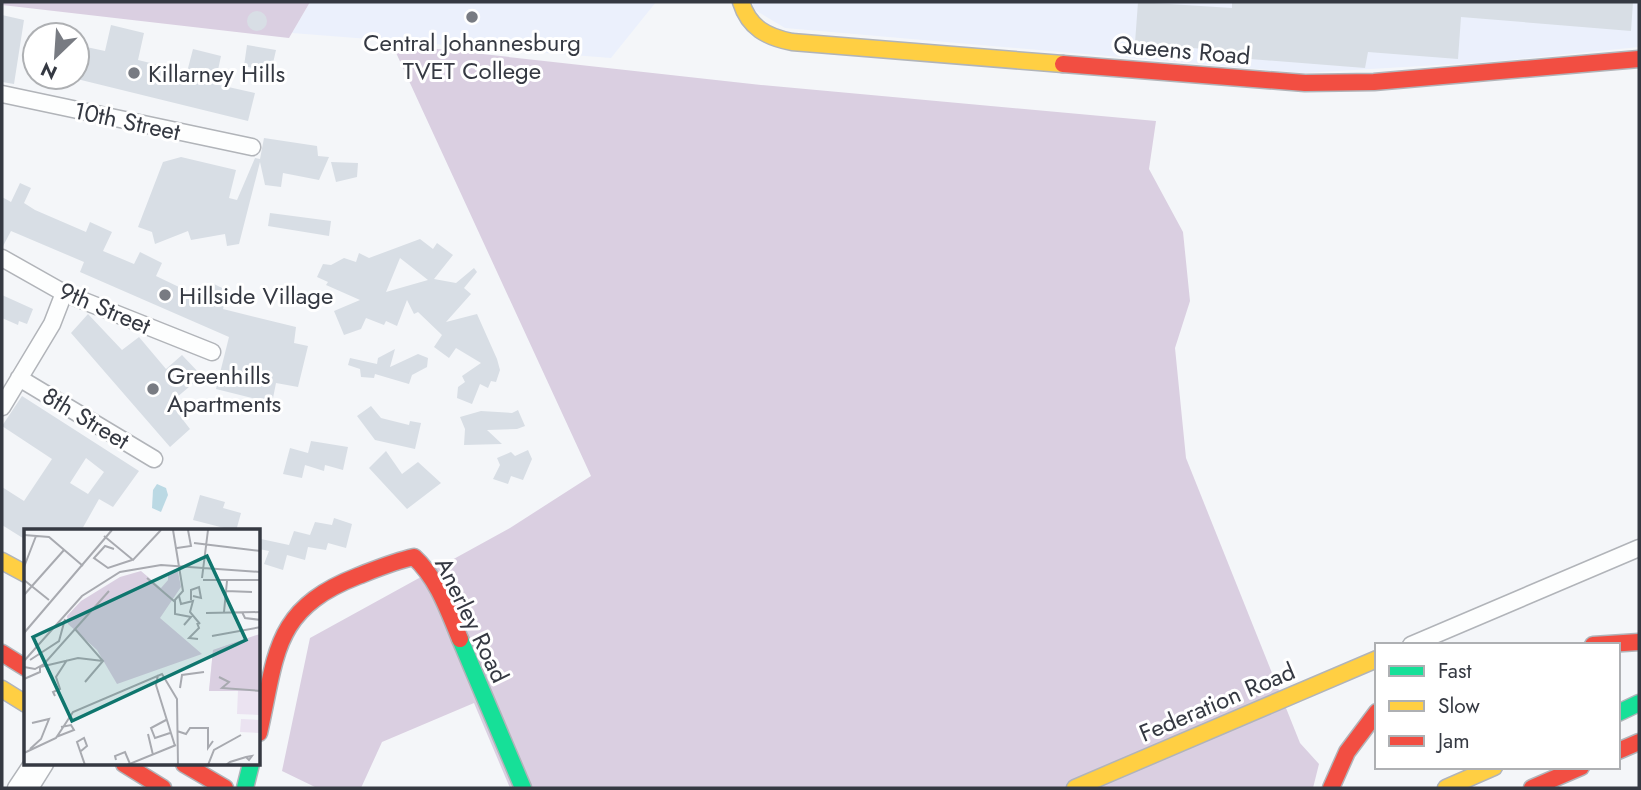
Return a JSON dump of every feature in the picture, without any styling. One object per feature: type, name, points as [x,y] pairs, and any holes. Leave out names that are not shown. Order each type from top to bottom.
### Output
[{"type":"main road","name":"Queens Road","points":[[741,2],[744,14],[761,33],[779,40],[803,44],[1305,83],[1374,82],[1639,59]]},
{"type":"main road","points":[[2,550],[24,561]]},
{"type":"main road","name":"Anerley Road","points":[[261,717],[264,693],[289,624],[301,608],[309,601],[359,577],[414,557],[425,567],[442,597],[523,788]]},
{"type":"main road","points":[[2,561],[24,574]]},
{"type":"main road","points":[[1620,643],[1639,642]]},
{"type":"main road","points":[[2,653],[24,666]]},
{"type":"main road","name":"Federation Road","points":[[1075,788],[1375,660]]},
{"type":"main road","points":[[2,689],[24,703]]},
{"type":"main road","points":[[1620,712],[1639,704]]},
{"type":"main road","points":[[1331,788],[1347,752],[1375,715]]},
{"type":"main road","points":[[1620,750],[1639,742]]},
{"type":"main road","points":[[127,766],[163,788]]},
{"type":"main road","points":[[187,766],[225,788]]},
{"type":"main road","points":[[245,788],[251,766]]},
{"type":"main road","points":[[1446,788],[1489,769]]},
{"type":"main road","points":[[1532,788],[1576,769]]},
{"type":"street","name":"10th Street","points":[[2,94],[253,146]]},
{"type":"street","name":"9th Street","points":[[2,258],[64,293],[212,352]]},
{"type":"street","points":[[2,407],[52,324],[64,293]]},
{"type":"street","name":"8th Street","points":[[19,378],[154,459]]},
{"type":"street","points":[[1415,643],[1639,548]]},
{"type":"street","points":[[16,788],[31,766]]},
{"type":"street","points":[[30,788],[44,766]]},
{"type":"shaded area","points":[[2,2],[310,2],[289,38],[2,5]]},
{"type":"shaded area","name":"Central Johannesburg TVET College","points":[[310,2],[656,2],[611,58],[292,33]]},
{"type":"shaded area","points":[[753,2],[1639,2],[1639,47],[1489,62],[1303,73],[785,28],[753,9]]},
{"type":"shaded area","points":[[392,44],[761,85],[1156,121],[1149,169],[1183,232],[1190,301],[1175,348],[1186,458],[1300,743],[1319,764],[1313,788],[510,788],[474,703],[382,742],[361,788],[317,788],[282,771],[310,638],[510,528],[591,476]]},
{"type":"water","points":[[157,484],[166,488],[168,495],[161,512],[152,508],[153,490]]},
{"type":"building","points":[[1138,2],[1232,8],[1232,2],[1633,2],[1631,31],[1461,17],[1458,59],[1368,52],[1365,68],[1250,59],[1250,53],[1135,43]]},
{"type":"building","points":[[257,11],[264,14],[267,21],[264,28],[257,31],[250,28],[247,21],[250,14]]},
{"type":"building","points":[[2,15],[24,20],[21,21],[14,84],[2,82]]},
{"type":"building","name":"Killarney Hills","points":[[111,25],[144,33],[138,60],[187,72],[193,49],[221,56],[215,84],[255,93],[248,121],[91,82],[91,48],[105,51]]},
{"type":"building","points":[[247,45],[276,50],[271,72],[244,66]]},
{"type":"building","points":[[264,138],[317,146],[318,156],[329,157],[319,180],[283,173],[281,187],[265,185],[260,162],[239,244],[227,246],[225,234],[191,240],[188,231],[155,244],[152,232],[138,227],[163,162],[181,157],[236,170],[229,198],[237,200],[255,158],[260,159]]},
{"type":"building","points":[[331,162],[358,163],[357,177],[336,182]]},
{"type":"building","points":[[20,183],[31,188],[24,203],[35,210],[86,232],[90,222],[112,232],[103,251],[134,264],[140,252],[162,263],[156,276],[204,299],[212,283],[228,291],[223,309],[296,327],[294,343],[308,346],[298,387],[276,383],[272,403],[216,389],[229,337],[80,272],[84,262],[11,231],[2,248],[2,197],[11,202]]},
{"type":"building","points":[[270,213],[331,221],[329,236],[268,226]]},
{"type":"building","points":[[420,239],[433,249],[437,243],[453,255],[434,279],[456,283],[474,268],[477,272],[464,288],[471,294],[446,322],[477,314],[497,359],[500,370],[496,382],[491,381],[488,388],[480,384],[472,404],[457,398],[458,387],[465,382],[462,376],[481,363],[456,348],[449,358],[434,347],[442,335],[418,312],[414,314],[407,300],[397,326],[386,321],[384,325],[366,318],[361,329],[344,335],[334,311],[360,300],[326,285],[328,282],[317,277],[323,264],[331,265],[344,258],[356,262],[359,253],[369,258]],"holes":[[[400,258],[428,280],[386,292]]]},
{"type":"building","points":[[2,295],[33,309],[27,324],[19,321],[18,325],[2,318]]},
{"type":"building","name":"Greenhills Apartments","points":[[88,314],[122,350],[139,337],[166,369],[182,355],[202,376],[170,403],[190,429],[170,447],[71,333]]},
{"type":"building","points":[[395,349],[390,367],[418,354],[428,358],[427,367],[412,375],[409,384],[375,374],[374,378],[361,377],[360,369],[348,365],[350,358],[377,364],[378,358]]},
{"type":"building","points":[[22,396],[139,471],[113,507],[99,499],[82,529],[24,529],[24,539],[2,525],[2,487],[24,501],[52,459],[2,426]],"holes":[[[86,458],[104,472],[88,494],[70,483]]]},
{"type":"building","points":[[371,406],[381,418],[409,425],[410,421],[421,423],[415,449],[375,440],[357,416]]},
{"type":"building","points":[[518,410],[525,426],[517,429],[487,430],[502,444],[464,445],[465,429],[460,417],[481,411],[512,413]]},
{"type":"building","points":[[311,441],[348,447],[343,470],[325,465],[324,471],[305,465],[302,478],[283,474],[290,448],[308,453]]},
{"type":"building","points":[[528,450],[532,459],[523,480],[511,476],[508,484],[493,479],[500,465],[497,458],[511,452],[515,456]]},
{"type":"building","points":[[386,451],[402,474],[418,462],[441,483],[407,509],[369,468]]},
{"type":"building","points":[[200,495],[225,502],[223,508],[241,513],[237,529],[193,520]]},
{"type":"building","points":[[334,518],[352,524],[346,548],[328,543],[326,550],[308,547],[305,560],[287,555],[283,570],[264,564],[269,551],[261,549],[261,539],[289,545],[294,531],[310,535],[315,522],[332,525]]},
{"type":"traffic: fast","points":[[460,639],[523,788]]},
{"type":"traffic: fast","points":[[1620,712],[1639,703]]},
{"type":"traffic: fast","points":[[245,788],[250,766]]},
{"type":"traffic: slow","points":[[741,2],[749,19],[760,30],[792,42],[1063,64]]},
{"type":"traffic: slow","points":[[2,561],[24,573]]},
{"type":"traffic: slow","points":[[1075,788],[1375,660]]},
{"type":"traffic: slow","points":[[2,689],[24,703]]},
{"type":"traffic: slow","points":[[1446,788],[1489,769]]},
{"type":"traffic: jam","points":[[1063,64],[1305,83],[1374,82],[1639,59]]},
{"type":"traffic: jam","points":[[261,723],[276,657],[283,637],[294,619],[309,603],[330,589],[358,576],[414,557],[435,585],[460,639]]},
{"type":"traffic: jam","points":[[1620,643],[1639,642]]},
{"type":"traffic: jam","points":[[2,653],[24,667]]},
{"type":"traffic: jam","points":[[1331,788],[1347,752],[1375,715]]},
{"type":"traffic: jam","points":[[1620,750],[1639,742]]},
{"type":"traffic: jam","points":[[127,766],[163,788]]},
{"type":"traffic: jam","points":[[187,766],[225,788]]},
{"type":"traffic: jam","points":[[1532,788],[1576,769]]},
{"type":"place","name":"Central Johannesburg TVET College","points":[[472,17]]},
{"type":"place","name":"Killarney Hills","points":[[134,73]]},
{"type":"place","name":"Hillside Village","points":[[165,295]]},
{"type":"place","name":"Greenhills Apartments","points":[[153,389]]}]
